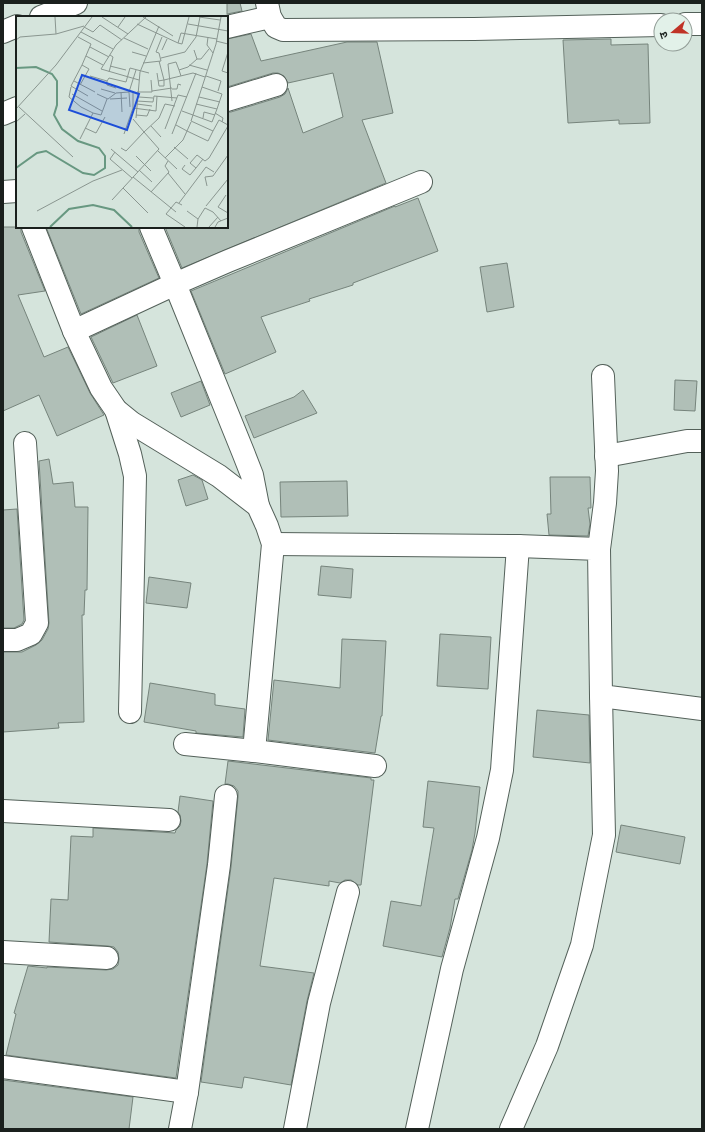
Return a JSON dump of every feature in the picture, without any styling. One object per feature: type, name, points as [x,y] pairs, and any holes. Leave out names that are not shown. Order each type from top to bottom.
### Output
[{"type":"street","points":[[44,16],[76,3]]},
{"type":"street","points":[[228,27],[269,10],[276,27],[283,30],[474,29],[653,25]]},
{"type":"street","points":[[3,32],[16,26]]},
{"type":"street","points":[[228,100],[276,85]]},
{"type":"street","points":[[3,114],[16,108]]},
{"type":"street","points":[[74,331],[228,261],[421,182]]},
{"type":"street","points":[[3,192],[16,191]]},
{"type":"street","points":[[33,228],[74,331],[101,388],[116,410],[132,423],[219,476],[258,506]]},
{"type":"street","points":[[151,228],[252,475],[258,506],[273,544],[254,751]]},
{"type":"street","points":[[511,1129],[547,1046],[582,946],[604,835],[599,549],[605,503],[607,471],[603,376]]},
{"type":"street","points":[[116,410],[130,454],[135,476],[130,712]]},
{"type":"street","points":[[606,456],[687,441],[702,441]]},
{"type":"street","points":[[3,640],[17,640],[31,634],[37,623],[25,443]]},
{"type":"street","points":[[273,544],[518,546],[599,549]]},
{"type":"street","points":[[417,1129],[452,969],[488,838],[502,770],[518,546]]},
{"type":"street","points":[[601,696],[702,709]]},
{"type":"street","points":[[185,744],[375,766]]},
{"type":"street","points":[[180,1129],[187,1092],[219,864],[226,796]]},
{"type":"street","points":[[3,812],[169,820]]},
{"type":"street","points":[[295,1129],[319,1003],[348,892]]},
{"type":"street","points":[[3,952],[108,958]]},
{"type":"street","points":[[3,1067],[187,1092]]},
{"type":"building","points":[[227,3],[240,3],[242,11],[227,14]]},
{"type":"building","points":[[251,34],[261,61],[347,42],[377,42],[393,113],[362,120],[386,183],[182,268],[165,228],[228,228],[228,112],[280,97],[285,94],[288,88],[303,133],[343,117],[333,73],[288,83],[284,76],[278,73],[273,73],[228,87],[228,39]]},
{"type":"building","points":[[611,39],[611,45],[648,44],[650,123],[619,124],[619,120],[568,123],[563,40]]},
{"type":"building","points":[[418,198],[438,251],[353,283],[353,285],[309,299],[310,301],[261,317],[276,352],[225,374],[191,291],[395,206]]},
{"type":"building","points":[[3,227],[16,227],[21,228],[21,232],[45,291],[18,295],[44,357],[68,347],[90,393],[104,415],[57,436],[39,395],[3,411]]},
{"type":"building","points":[[46,228],[139,228],[139,232],[159,278],[81,314]]},
{"type":"building","points":[[507,263],[514,307],[487,312],[480,267]]},
{"type":"building","points":[[137,315],[157,366],[113,383],[91,337]]},
{"type":"building","points":[[675,380],[697,381],[695,411],[674,410]]},
{"type":"building","points":[[201,381],[210,405],[181,417],[171,393]]},
{"type":"building","points":[[303,390],[317,413],[254,438],[245,416],[294,397]]},
{"type":"building","points":[[49,459],[53,484],[73,482],[75,507],[88,507],[87,590],[85,590],[84,615],[82,615],[84,722],[58,723],[59,728],[3,732],[3,652],[22,652],[36,645],[42,640],[48,629],[49,623],[39,461]]},
{"type":"building","points":[[193,475],[202,480],[208,499],[186,506],[178,480]]},
{"type":"building","points":[[550,477],[590,477],[591,508],[588,508],[590,524],[588,536],[549,535],[547,514],[551,514]]},
{"type":"building","points":[[347,481],[348,516],[281,517],[280,482]]},
{"type":"building","points":[[17,509],[24,620],[22,624],[14,628],[3,628],[3,510]]},
{"type":"building","points":[[321,566],[353,569],[351,598],[318,595]]},
{"type":"building","points":[[149,577],[191,583],[187,608],[146,603]]},
{"type":"building","points":[[440,634],[491,637],[488,689],[437,686]]},
{"type":"building","points":[[342,639],[386,641],[382,716],[375,753],[268,740],[274,680],[340,688]]},
{"type":"building","points":[[150,683],[215,694],[215,705],[245,709],[243,737],[196,733],[196,731],[144,722]]},
{"type":"building","points":[[537,710],[589,715],[590,763],[533,757]]},
{"type":"building","points":[[228,761],[371,778],[371,780],[374,780],[361,885],[358,885],[351,880],[345,880],[340,883],[329,881],[329,886],[274,878],[260,966],[314,973],[307,1001],[291,1085],[244,1077],[242,1088],[201,1082],[231,867],[238,797],[238,791],[234,786],[225,784]]},
{"type":"building","points":[[428,781],[480,787],[472,850],[458,899],[455,899],[450,928],[442,957],[383,946],[391,901],[421,906],[434,828],[423,827]]},
{"type":"building","points":[[180,796],[213,801],[207,864],[176,1078],[6,1055],[16,1014],[14,1013],[28,966],[106,970],[113,969],[118,965],[118,952],[114,947],[49,942],[51,899],[68,900],[71,836],[93,837],[93,828],[175,833],[180,826],[181,821],[178,812]]},
{"type":"building","points":[[621,825],[685,837],[680,864],[616,852]]},
{"type":"building","points":[[3,1080],[133,1097],[129,1129],[3,1129]]}]
